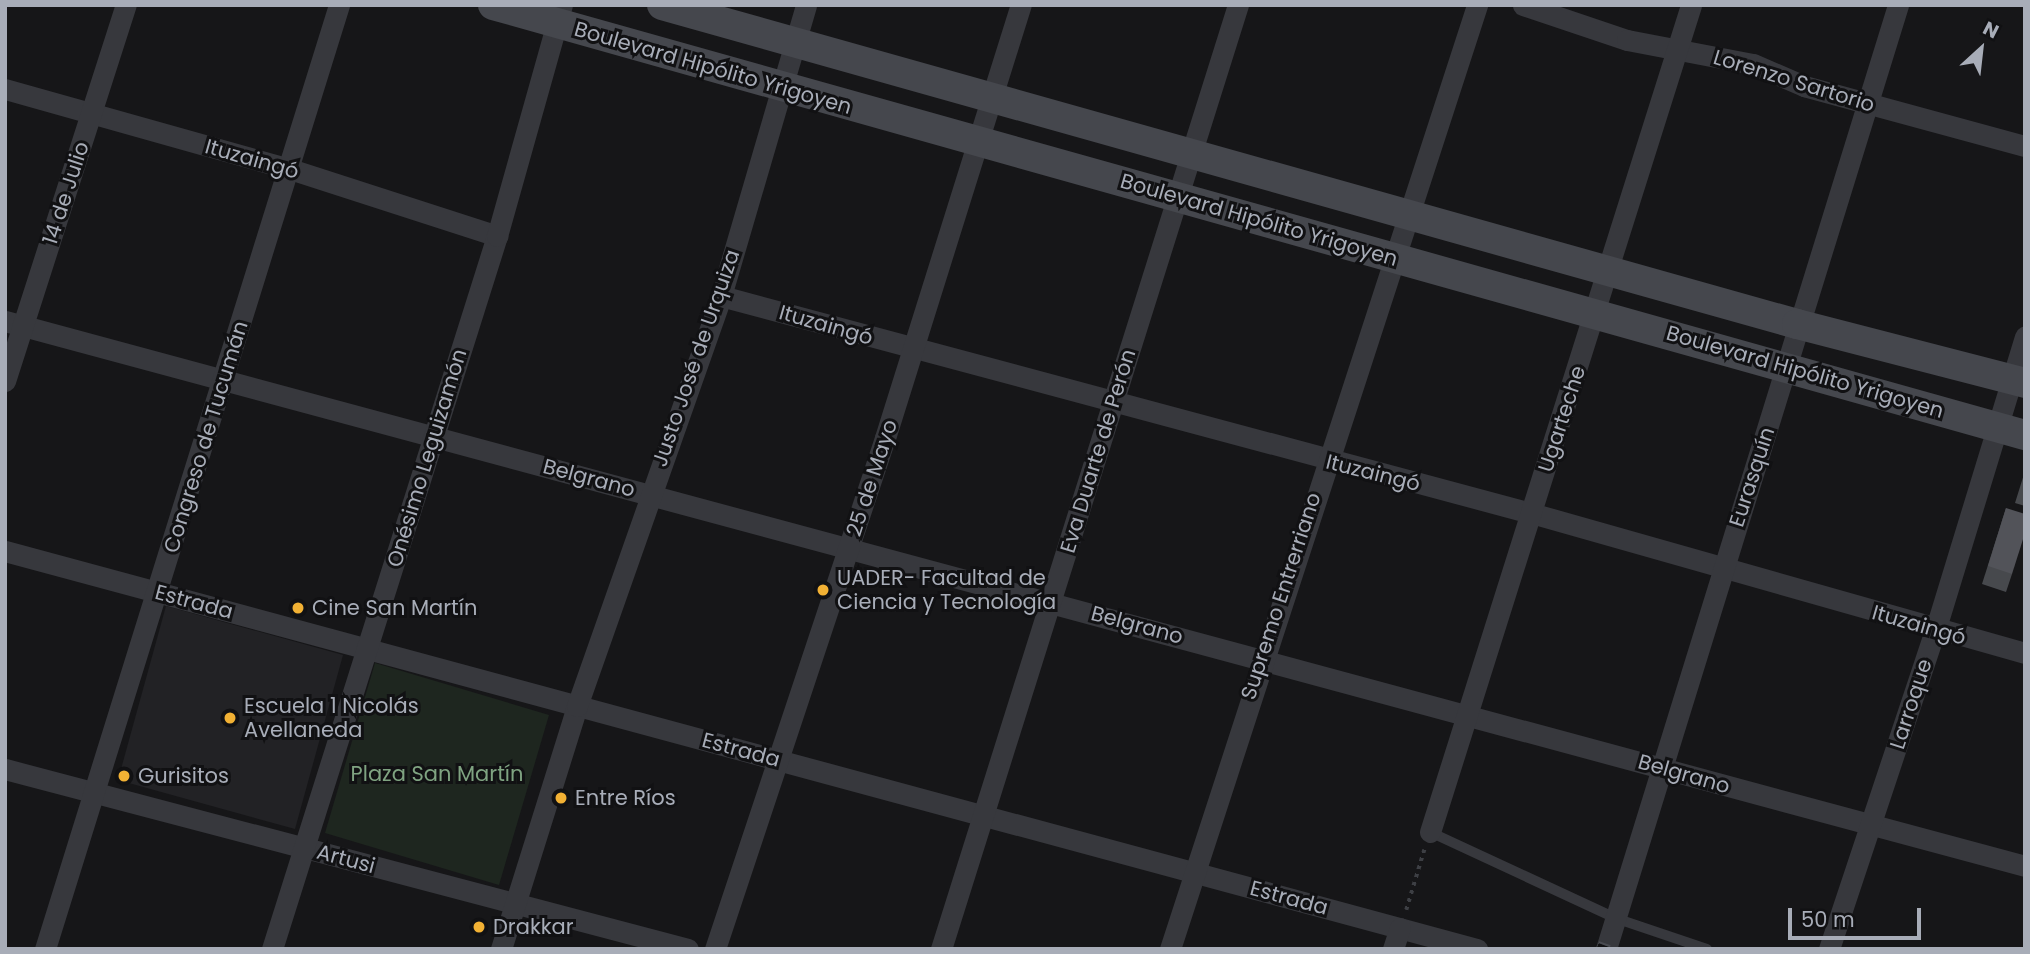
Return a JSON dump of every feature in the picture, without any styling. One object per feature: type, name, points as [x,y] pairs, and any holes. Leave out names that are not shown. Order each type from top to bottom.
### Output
[{"type":"main road","name":"Boulevard Hipólito Yrigoyen","points":[[493,5],[560,14],[782,89],[1788,365],[2025,435]]},
{"type":"main road","name":"Boulevard Hipólito Yrigoyen","points":[[662,5],[1797,324],[2018,381]]},
{"type":"street","name":"14 de Julio","points":[[5,380],[14,323],[91,115],[126,5]]},
{"type":"street","name":"Congreso de Tucumán","points":[[45,949],[339,5]]},
{"type":"street","name":"Justo José de Urquiza","points":[[501,949],[577,706],[721,296],[806,5]]},
{"type":"street","name":"25 de Mayo","points":[[715,949],[850,548],[1021,5]]},
{"type":"street","name":"Eva Duarte de Perón","points":[[941,949],[1238,5]]},
{"type":"street","name":"Supremo Entrerriano","points":[[1170,949],[1325,460],[1477,5]]},
{"type":"street","name":"Lorenzo Sartorio","points":[[1523,5],[1627,40],[1753,64],[1804,86],[2025,146]]},
{"type":"street","name":"Ugarteche","points":[[1430,832],[1597,313],[1691,5]]},
{"type":"street","name":"Eurasquín","points":[[1606,949],[1722,567],[1788,365],[1797,324],[1898,5]]},
{"type":"street","name":"Onésimo Leguizamón","points":[[272,949],[497,236],[560,14]]},
{"type":"street","name":"Ituzaingó","points":[[5,89],[290,169],[497,236]]},
{"type":"street","name":"Ituzaingó","points":[[721,296],[1113,404],[1531,513],[1935,631],[2025,653]]},
{"type":"street","name":"Belgrano","points":[[14,323],[1261,658],[1661,767],[1871,828],[2025,866]]},
{"type":"street","name":"Larroque","points":[[1829,949],[1935,631],[1996,427],[2018,381],[2025,336]]},
{"type":"street","name":"Estrada","points":[[5,551],[1477,949]]},
{"type":"street","name":"Artusi","points":[[5,769],[688,949]]},
{"type":"street","points":[[1393,949],[1400,928]]},
{"type":"lane","points":[[1430,832],[1615,918],[1707,949]]},
{"type":"path","points":[[1400,928],[1430,832]]},
{"type":"shaded area","name":"Escuela 1 Nicolás Avellaneda","points":[[166,606],[343,655],[295,829],[118,780]]},
{"type":"green space","name":"Plaza San Martín","points":[[375,663],[549,715],[499,885],[325,833]]},
{"type":"building","points":[[2006,508],[2025,514],[2025,533],[2012,574],[1988,566]]},
{"type":"railway","points":[[1598,945],[1609,949]]},
{"type":"place","name":"UADER- Facultad de Ciencia y Tecnología","points":[[823,590]]},
{"type":"place","name":"Cine San Martín","points":[[298,608]]},
{"type":"place","name":"Escuela 1 Nicolás Avellaneda","points":[[230,718]]},
{"type":"place","name":"Gurisitos","points":[[124,776]]},
{"type":"place","name":"Entre Ríos","points":[[561,798]]},
{"type":"place","name":"Drakkar","points":[[479,927]]}]
